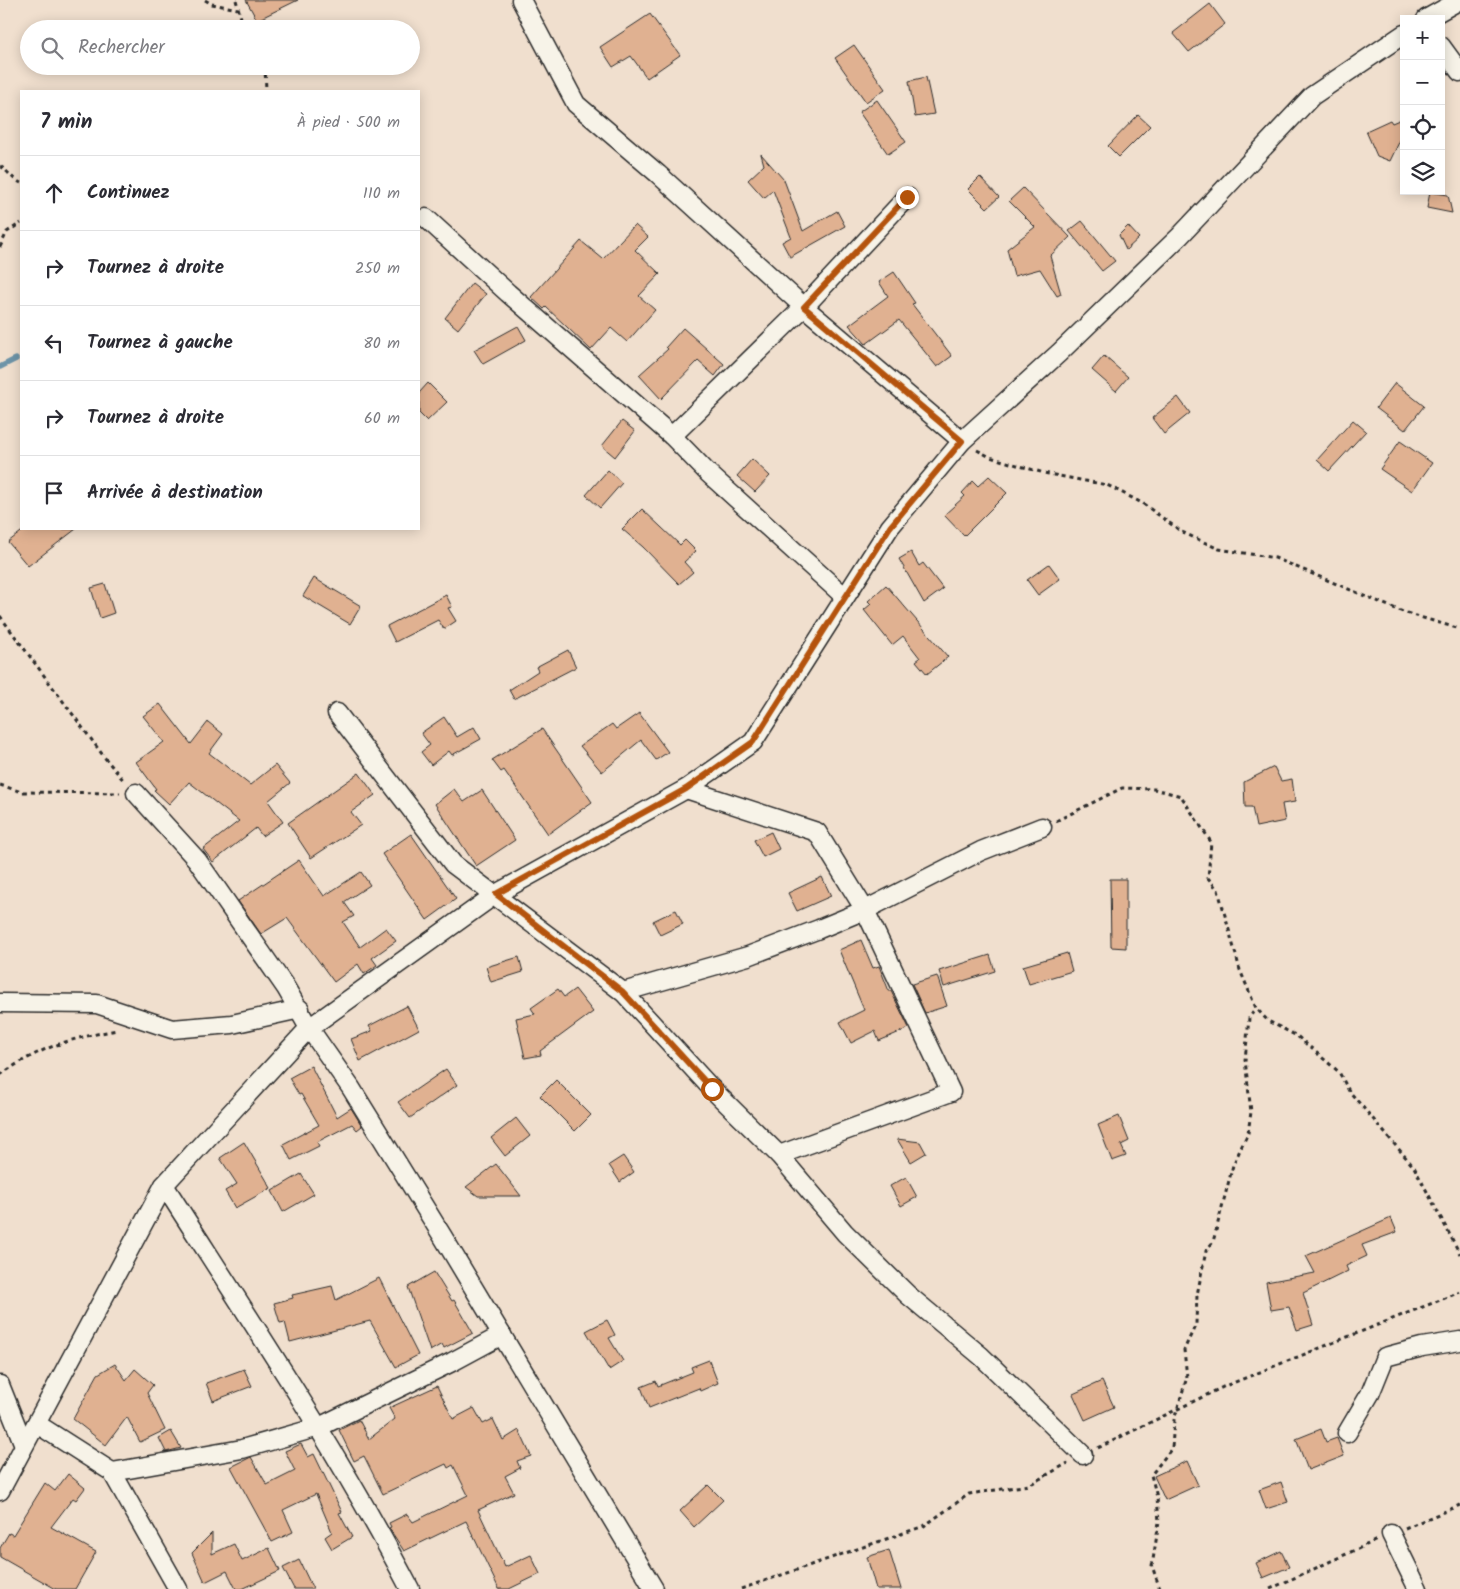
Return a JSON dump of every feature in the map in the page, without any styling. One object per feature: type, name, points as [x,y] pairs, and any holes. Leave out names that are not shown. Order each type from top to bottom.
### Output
[{"type":"street","points":[[521,0],[576,104],[658,174],[804,307],[962,441]]},
{"type":"street","points":[[1433,15],[1460,0]]},
{"type":"street","points":[[0,1492],[164,1185],[309,1028],[496,894],[686,789],[753,742],[890,527],[962,441],[1059,353],[1180,236],[1312,96],[1400,37]]},
{"type":"street","points":[[1445,51],[1460,72]]},
{"type":"street","points":[[672,436],[804,307],[907,197]]},
{"type":"street","points":[[426,218],[508,293],[672,436],[708,473],[845,597]]},
{"type":"street","points":[[337,713],[453,864],[496,894],[623,992],[712,1089],[779,1155],[858,1247],[908,1295],[981,1356],[1083,1455]]},
{"type":"street","points":[[686,789],[817,832],[865,910],[951,1092],[779,1155]]},
{"type":"street","points":[[136,793],[197,860],[300,1009],[309,1028],[351,1088],[502,1335],[654,1589]]},
{"type":"street","points":[[623,992],[748,956],[865,910],[981,851],[1042,827]]},
{"type":"street","points":[[0,1003],[97,1004],[140,1020],[172,1029],[232,1024],[300,1009]]},
{"type":"street","points":[[164,1185],[318,1427],[382,1535],[410,1589]]},
{"type":"street","points":[[112,1472],[242,1449],[318,1427],[452,1362],[502,1335]]},
{"type":"street","points":[[1347,1433],[1370,1394],[1385,1357],[1422,1347],[1460,1341]]},
{"type":"street","points":[[0,1385],[24,1446]]},
{"type":"street","points":[[37,1424],[112,1472],[178,1589]]},
{"type":"street","points":[[1391,1534],[1418,1589]]},
{"type":"path","points":[[205,0],[212,4],[238,9]]},
{"type":"path","points":[[236,0],[241,20]]},
{"type":"path","points":[[265,75],[266,90]]},
{"type":"path","points":[[0,166],[8,170],[15,180],[20,182]]},
{"type":"path","points":[[0,247],[8,232],[20,223]]},
{"type":"path","points":[[962,441],[990,457],[1044,473],[1107,485],[1142,504],[1182,532],[1219,549],[1275,558],[1403,612],[1460,629]]},
{"type":"path","points":[[0,616],[105,758],[136,793]]},
{"type":"path","points":[[0,785],[22,792],[136,793]]},
{"type":"path","points":[[1042,827],[1122,788],[1154,789],[1181,796],[1211,842],[1208,878],[1218,890],[1240,970],[1256,1008],[1268,1021],[1297,1036],[1339,1072],[1349,1091],[1414,1167],[1460,1254]]},
{"type":"path","points":[[1160,1589],[1152,1566],[1159,1522],[1157,1497],[1151,1475],[1172,1448],[1174,1420],[1187,1377],[1184,1350],[1196,1324],[1198,1295],[1206,1251],[1213,1242],[1233,1165],[1248,1133],[1251,1112],[1245,1060],[1249,1018],[1256,1008]]},
{"type":"path","points":[[0,1076],[39,1050],[80,1037],[120,1029],[140,1020]]},
{"type":"path","points":[[741,1589],[924,1526],[969,1494],[1029,1485],[1083,1455],[1225,1386],[1460,1292]]},
{"type":"path","points":[[1270,1589],[1460,1505]]},
{"type":"building","points":[[246,0],[298,0],[257,20]]},
{"type":"building","points":[[1210,4],[1225,24],[1189,52],[1173,33]]},
{"type":"building","points":[[650,14],[680,55],[647,78],[631,56],[613,67],[600,47]]},
{"type":"building","points":[[854,45],[885,89],[866,102],[835,58]]},
{"type":"building","points":[[926,77],[934,114],[915,117],[909,81]]},
{"type":"building","points":[[877,100],[906,142],[888,154],[859,112]]},
{"type":"building","points":[[1138,115],[1150,126],[1119,157],[1108,146]]},
{"type":"building","points":[[1390,120],[1392,123],[1400,120],[1400,140],[1390,161],[1377,156],[1366,131]]},
{"type":"building","points":[[761,154],[784,180],[803,231],[837,211],[845,226],[790,257],[782,242],[791,237],[773,190],[764,198],[748,180],[764,165]]},
{"type":"building","points":[[980,177],[999,197],[987,208],[968,189]]},
{"type":"building","points":[[1023,188],[1070,237],[1050,256],[1061,294],[1057,296],[1040,269],[1014,276],[1007,249],[1035,227],[1009,201]]},
{"type":"building","points":[[1429,195],[1448,195],[1452,213],[1427,208]]},
{"type":"building","points":[[1082,221],[1115,261],[1102,271],[1069,231]]},
{"type":"building","points":[[635,225],[648,237],[635,250],[660,274],[639,296],[655,310],[627,342],[611,328],[591,350],[546,307],[544,309],[531,297],[581,241],[603,259]]},
{"type":"building","points":[[1128,226],[1139,238],[1126,250],[1119,235]]},
{"type":"building","points":[[894,272],[915,303],[912,304],[952,356],[937,367],[899,320],[866,344],[849,325],[888,296],[879,282]]},
{"type":"building","points":[[472,283],[486,294],[458,329],[445,318]]},
{"type":"building","points":[[518,326],[526,340],[483,364],[474,350]]},
{"type":"building","points":[[683,328],[724,364],[715,376],[698,361],[661,399],[639,375],[668,349],[666,347]]},
{"type":"building","points":[[1104,356],[1128,377],[1116,391],[1092,370]]},
{"type":"building","points":[[428,383],[447,402],[427,421],[420,414],[420,392]]},
{"type":"building","points":[[1395,383],[1424,406],[1405,430],[1376,408]]},
{"type":"building","points":[[1178,397],[1190,413],[1164,434],[1152,418]]},
{"type":"building","points":[[1353,420],[1366,431],[1329,471],[1317,460]]},
{"type":"building","points":[[622,421],[635,431],[615,457],[602,446]]},
{"type":"building","points":[[1400,441],[1432,463],[1412,491],[1380,469]]},
{"type":"building","points":[[752,459],[770,476],[755,492],[737,476]]},
{"type":"building","points":[[608,470],[622,483],[600,508],[586,495]]},
{"type":"building","points":[[989,476],[1007,493],[964,536],[944,515],[965,496],[962,493],[973,481],[978,486]]},
{"type":"building","points":[[642,509],[680,545],[685,540],[696,551],[684,562],[693,572],[679,584],[643,547],[622,529]]},
{"type":"building","points":[[24,530],[75,530],[28,566],[8,542]]},
{"type":"building","points":[[911,552],[919,566],[923,563],[943,589],[924,603],[899,559]]},
{"type":"building","points":[[1049,564],[1060,579],[1038,595],[1027,580]]},
{"type":"building","points":[[314,578],[361,606],[350,624],[303,596]]},
{"type":"building","points":[[105,584],[114,613],[100,618],[91,588]]},
{"type":"building","points":[[886,585],[948,657],[927,674],[916,661],[920,658],[903,636],[892,645],[864,610],[871,604],[868,601]]},
{"type":"building","points":[[446,595],[452,607],[448,608],[456,621],[444,629],[438,620],[395,642],[387,626]]},
{"type":"building","points":[[568,650],[576,667],[514,699],[509,690],[538,671],[536,667]]},
{"type":"building","points":[[160,704],[191,744],[208,722],[223,734],[209,753],[250,785],[275,765],[290,783],[268,801],[283,822],[262,836],[256,828],[213,862],[203,849],[239,821],[189,782],[169,804],[154,790],[156,789],[136,762],[164,742],[143,716]]},
{"type":"building","points":[[639,713],[668,752],[656,760],[641,740],[602,772],[580,746],[612,724],[616,729]]},
{"type":"building","points":[[444,717],[457,737],[474,727],[481,739],[452,755],[449,751],[431,765],[421,752],[430,745],[421,733]]},
{"type":"building","points":[[542,729],[592,802],[548,834],[504,770],[501,772],[492,760]]},
{"type":"building","points":[[1274,767],[1281,781],[1292,779],[1295,802],[1282,804],[1285,821],[1256,827],[1252,807],[1245,807],[1244,782]]},
{"type":"building","points":[[359,773],[375,795],[351,812],[361,825],[311,858],[288,823]]},
{"type":"building","points":[[454,789],[464,802],[482,790],[515,840],[476,866],[435,804]]},
{"type":"building","points":[[771,832],[779,849],[763,857],[754,840]]},
{"type":"building","points":[[411,834],[456,899],[427,920],[382,854]]},
{"type":"building","points":[[299,860],[324,896],[361,872],[370,885],[344,902],[354,916],[343,922],[360,947],[386,928],[396,941],[372,958],[377,965],[364,974],[358,964],[334,982],[287,918],[261,934],[238,901]]},
{"type":"building","points":[[822,877],[831,896],[797,911],[788,893]]},
{"type":"building","points":[[1110,879],[1126,879],[1126,948],[1111,947]]},
{"type":"building","points":[[676,910],[683,924],[660,935],[653,921]]},
{"type":"building","points":[[861,940],[873,968],[879,966],[889,991],[891,991],[909,1028],[879,1041],[875,1031],[851,1043],[840,1022],[864,1010],[839,950]]},
{"type":"building","points":[[1067,953],[1072,971],[1029,984],[1023,966]]},
{"type":"building","points":[[990,955],[995,971],[944,987],[939,971]]},
{"type":"building","points":[[519,957],[523,972],[491,982],[486,967]]},
{"type":"building","points":[[937,976],[947,1006],[925,1013],[912,984]]},
{"type":"building","points":[[558,989],[564,997],[575,989],[593,1012],[540,1051],[541,1055],[525,1058],[516,1018],[535,1014],[531,1008]]},
{"type":"building","points":[[407,1006],[419,1029],[360,1061],[351,1039],[372,1031],[369,1026]]},
{"type":"building","points":[[311,1066],[337,1117],[351,1108],[362,1126],[357,1130],[352,1124],[317,1142],[319,1146],[291,1160],[283,1144],[319,1125],[301,1094],[299,1095],[289,1078]]},
{"type":"building","points":[[446,1069],[457,1085],[410,1118],[398,1102]]},
{"type":"building","points":[[556,1080],[591,1115],[575,1131],[540,1096]]},
{"type":"building","points":[[1119,1116],[1129,1141],[1121,1145],[1126,1156],[1112,1161],[1098,1125]]},
{"type":"building","points":[[516,1118],[530,1136],[505,1156],[491,1138]]},
{"type":"building","points":[[897,1139],[920,1142],[926,1153],[911,1162]]},
{"type":"building","points":[[244,1142],[271,1188],[235,1208],[225,1191],[237,1184],[220,1158]]},
{"type":"building","points":[[623,1156],[634,1172],[620,1182],[609,1165]]},
{"type":"building","points":[[496,1164],[521,1196],[478,1196],[466,1187]]},
{"type":"building","points":[[301,1174],[314,1194],[283,1212],[272,1191]]},
{"type":"building","points":[[906,1177],[917,1197],[901,1206],[890,1186]]},
{"type":"building","points":[[1391,1218],[1397,1232],[1362,1245],[1367,1256],[1346,1266],[1348,1271],[1303,1293],[1313,1325],[1297,1330],[1289,1307],[1271,1310],[1266,1282],[1315,1273],[1306,1256]]},
{"type":"building","points":[[434,1272],[452,1301],[454,1300],[473,1333],[444,1348],[442,1344],[430,1351],[408,1287]]},
{"type":"building","points":[[379,1278],[418,1355],[396,1367],[370,1321],[290,1342],[285,1322],[280,1323],[274,1303],[293,1298],[292,1295],[332,1286],[336,1300]]},
{"type":"building","points":[[607,1320],[615,1335],[609,1338],[623,1361],[609,1370],[586,1331]]},
{"type":"building","points":[[709,1360],[718,1383],[700,1391],[699,1388],[649,1408],[641,1387],[656,1381],[658,1386],[693,1372],[691,1367]]},
{"type":"building","points":[[115,1364],[126,1380],[135,1369],[153,1385],[147,1393],[165,1430],[140,1442],[127,1417],[106,1445],[73,1419],[98,1374]]},
{"type":"building","points":[[244,1369],[252,1386],[213,1401],[206,1383]]},
{"type":"building","points":[[1102,1381],[1114,1407],[1085,1420],[1073,1394]]},
{"type":"building","points":[[437,1386],[453,1419],[474,1408],[483,1424],[493,1419],[503,1440],[519,1430],[531,1456],[517,1461],[520,1468],[505,1476],[514,1493],[478,1510],[505,1567],[531,1555],[540,1574],[509,1589],[499,1589],[466,1521],[404,1551],[389,1528],[391,1527],[389,1523],[407,1514],[413,1522],[468,1495],[453,1465],[448,1468],[446,1464],[383,1494],[364,1456],[354,1461],[339,1430],[359,1420],[369,1439],[395,1419],[389,1408]]},
{"type":"building","points":[[1321,1429],[1326,1442],[1337,1438],[1344,1456],[1308,1470],[1296,1439]]},
{"type":"building","points":[[171,1431],[181,1448],[166,1452],[159,1438]]},
{"type":"building","points":[[301,1444],[308,1457],[314,1454],[342,1512],[339,1513],[352,1537],[332,1549],[325,1537],[332,1532],[316,1494],[283,1510],[293,1532],[272,1542],[231,1467],[251,1457],[267,1485],[295,1471],[285,1451]]},
{"type":"building","points":[[1187,1461],[1198,1485],[1165,1500],[1154,1476]]},
{"type":"building","points":[[68,1474],[85,1488],[76,1500],[73,1498],[51,1527],[96,1552],[75,1589],[56,1589],[0,1557],[0,1548],[9,1533],[13,1535],[45,1483],[55,1491]]},
{"type":"building","points":[[1281,1482],[1288,1502],[1266,1509],[1259,1490]]},
{"type":"building","points":[[708,1485],[723,1500],[694,1527],[680,1511]]},
{"type":"building","points":[[212,1533],[212,1554],[234,1544],[242,1561],[269,1548],[280,1571],[242,1589],[236,1589],[227,1571],[205,1582],[192,1553]]},
{"type":"building","points":[[889,1550],[901,1589],[876,1589],[867,1557]]},
{"type":"building","points":[[1281,1551],[1289,1567],[1263,1578],[1256,1563]]},
{"type":"building","points":[[299,1560],[313,1589],[294,1589],[283,1568]]},
{"type":"waterway","points":[[0,367],[16,359]]},
{"type":"route","points":[[712,1089],[623,992],[496,894],[686,789],[753,742],[890,527],[962,441],[804,307],[907,197]]}]
